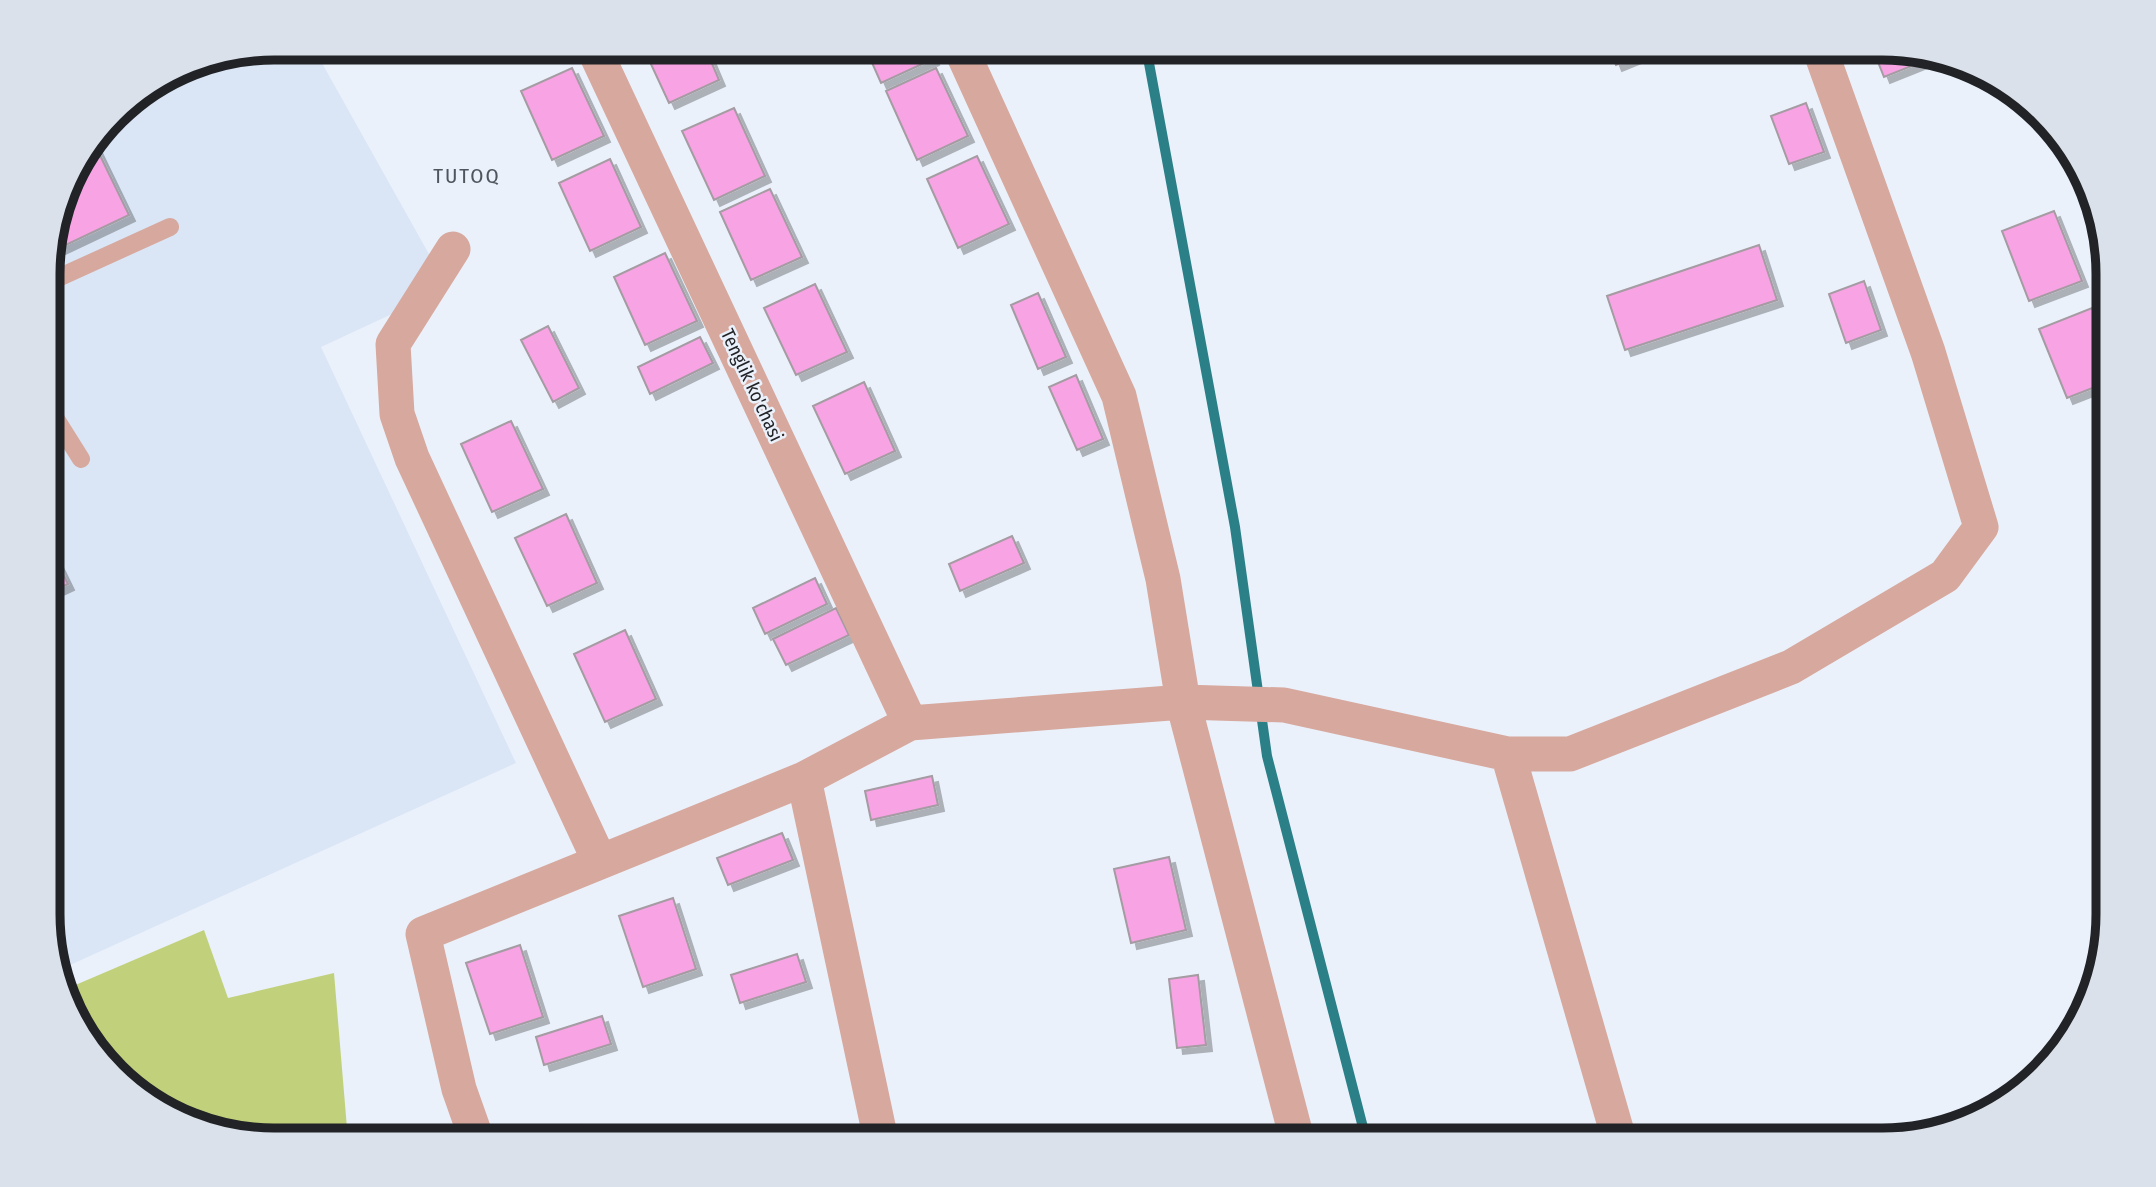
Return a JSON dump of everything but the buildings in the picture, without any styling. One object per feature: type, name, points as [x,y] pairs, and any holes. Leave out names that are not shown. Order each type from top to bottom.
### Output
[{"type":"street","name":"Tenglik ko'chasi","points":[[599,60],[910,723]]},
{"type":"street","points":[[966,60],[1119,396],[1163,579],[1184,702],[1294,1127]]},
{"type":"street","points":[[473,1128],[459,1089],[423,934],[804,779],[910,723],[1184,702],[1284,705],[1508,754],[1570,754],[1791,667],[1945,576],[1981,527],[1928,352],[1824,60]]},
{"type":"street","points":[[453,249],[393,345],[397,414],[412,458],[600,862]]},
{"type":"street","points":[[1508,754],[1616,1127]]},
{"type":"street","points":[[804,779],[878,1128]]},
{"type":"lane","points":[[60,277],[170,228]]},
{"type":"lane","points":[[60,426],[81,459]]},
{"type":"shaded area","points":[[320,60],[448,288],[321,347],[516,763],[66,967],[61,942],[60,914],[61,245],[76,191],[95,154],[132,113],[154,95],[191,76],[245,61]]},
{"type":"green space","points":[[204,930],[228,998],[334,973],[347,1128],[245,1126],[218,1120],[179,1105],[154,1092],[113,1055],[95,1033],[73,986]]},
{"type":"waterway","points":[[1148,60],[1235,527],[1267,756],[1363,1127]]},
{"type":"district","name":"TUTOQ","points":[[467,176]]}]
